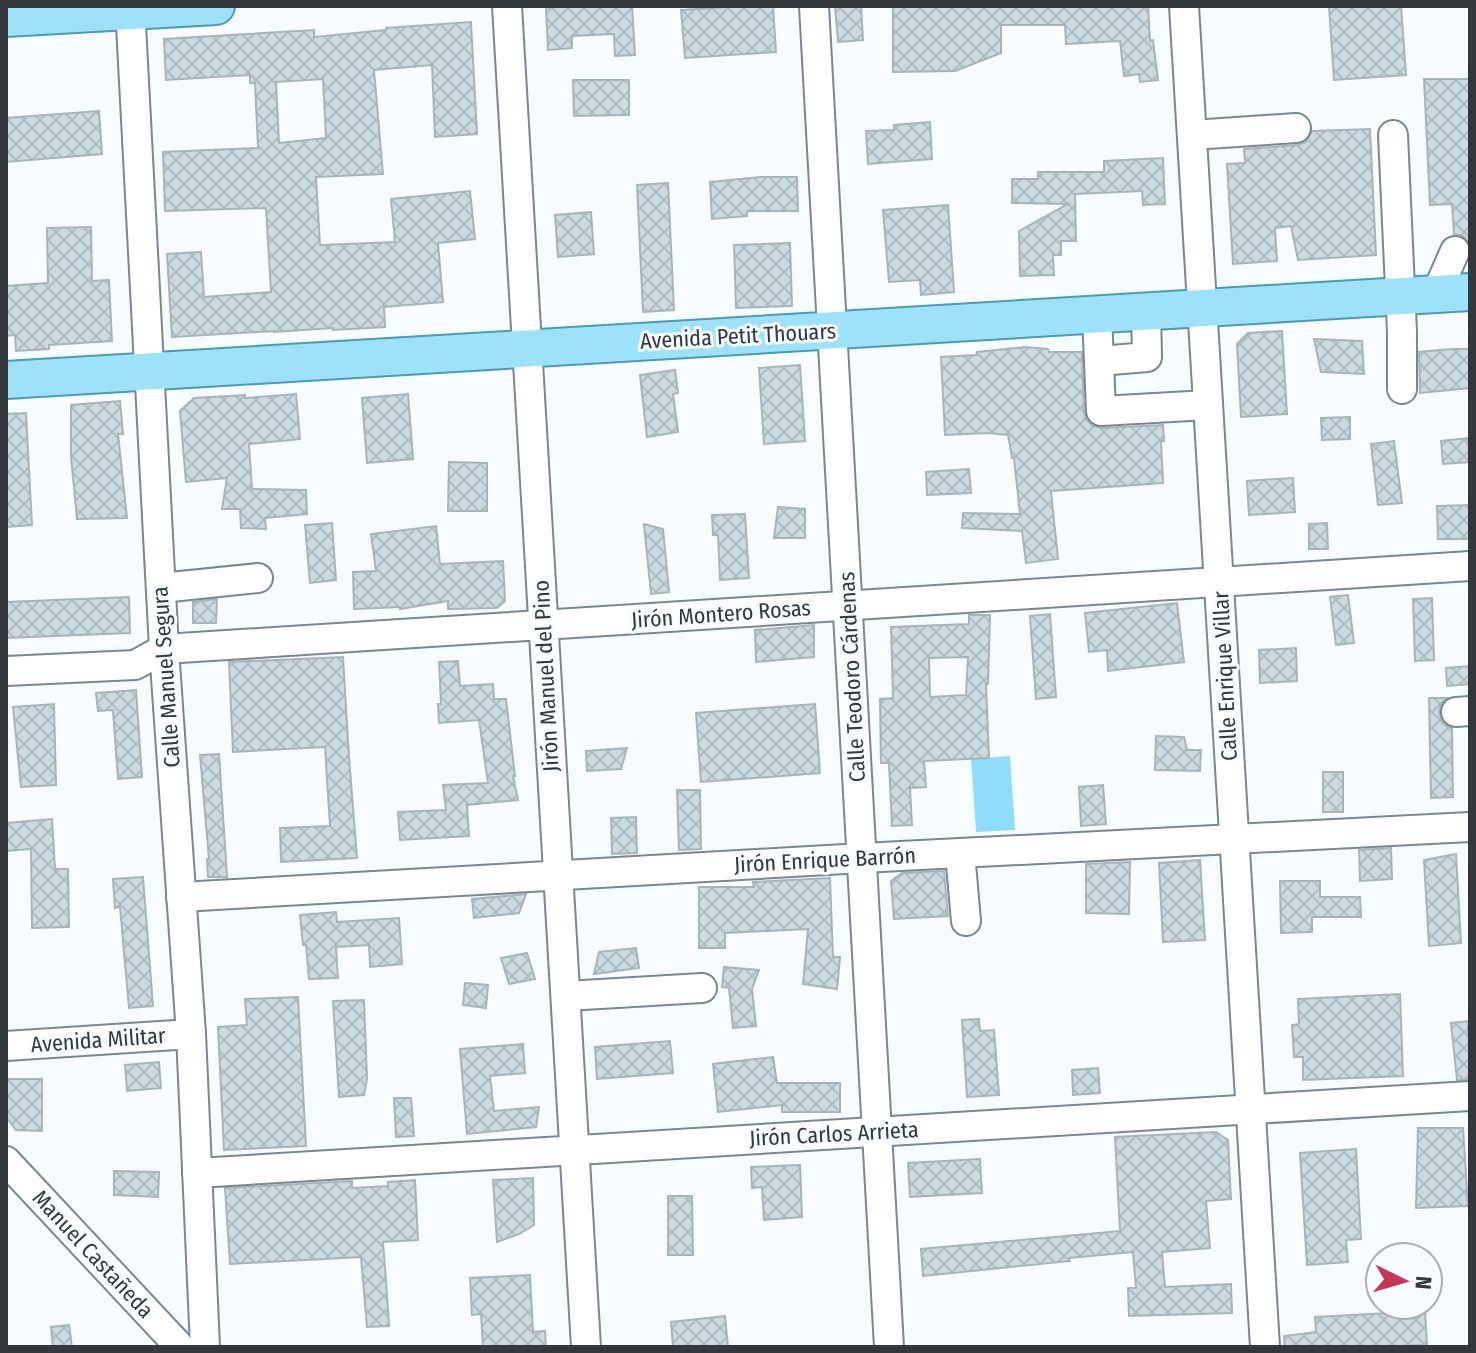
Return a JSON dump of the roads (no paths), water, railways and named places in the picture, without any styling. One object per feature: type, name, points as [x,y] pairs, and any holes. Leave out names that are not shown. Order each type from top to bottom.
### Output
[{"type":"main road","points":[[6,18],[216,6]]},
{"type":"main road","name":"Avenida Petit Thouars","points":[[6,380],[1453,293]]},
{"type":"street","name":"Jirón Manuel del Pino","points":[[507,6],[586,1347]]},
{"type":"street","name":"Calle Teodoro Cárdenas","points":[[814,6],[889,1347]]},
{"type":"street","name":"Calle Enrique Villar","points":[[1184,6],[1265,1347]]},
{"type":"street","name":"Calle Manuel Segura","points":[[130,9],[164,649],[191,1034],[205,1347]]},
{"type":"street","points":[[1192,135],[1296,128]]},
{"type":"street","points":[[1393,135],[1402,389]]},
{"type":"street","points":[[1453,293],[1455,251]]},
{"type":"street","points":[[1100,361],[1147,357],[1146,311]]},
{"type":"street","points":[[1097,314],[1101,411],[1208,405]]},
{"type":"street","name":"Jirón Montero Rosas","points":[[164,649],[1470,566]]},
{"type":"street","points":[[161,588],[258,578]]},
{"type":"street","points":[[6,671],[135,665],[164,649]]},
{"type":"street","name":"Jirón Enrique Barrón","points":[[181,897],[1470,827]]},
{"type":"street","points":[[960,853],[966,921]]},
{"type":"street","points":[[566,996],[702,988]]},
{"type":"street","name":"Avenida Militar","points":[[6,1046],[191,1034]]},
{"type":"street","name":"Jirón Carlos Arrieta","points":[[197,1173],[1470,1096]]},
{"type":"street","name":"Manuel Castañeda","points":[[6,1161],[180,1347]]}]
